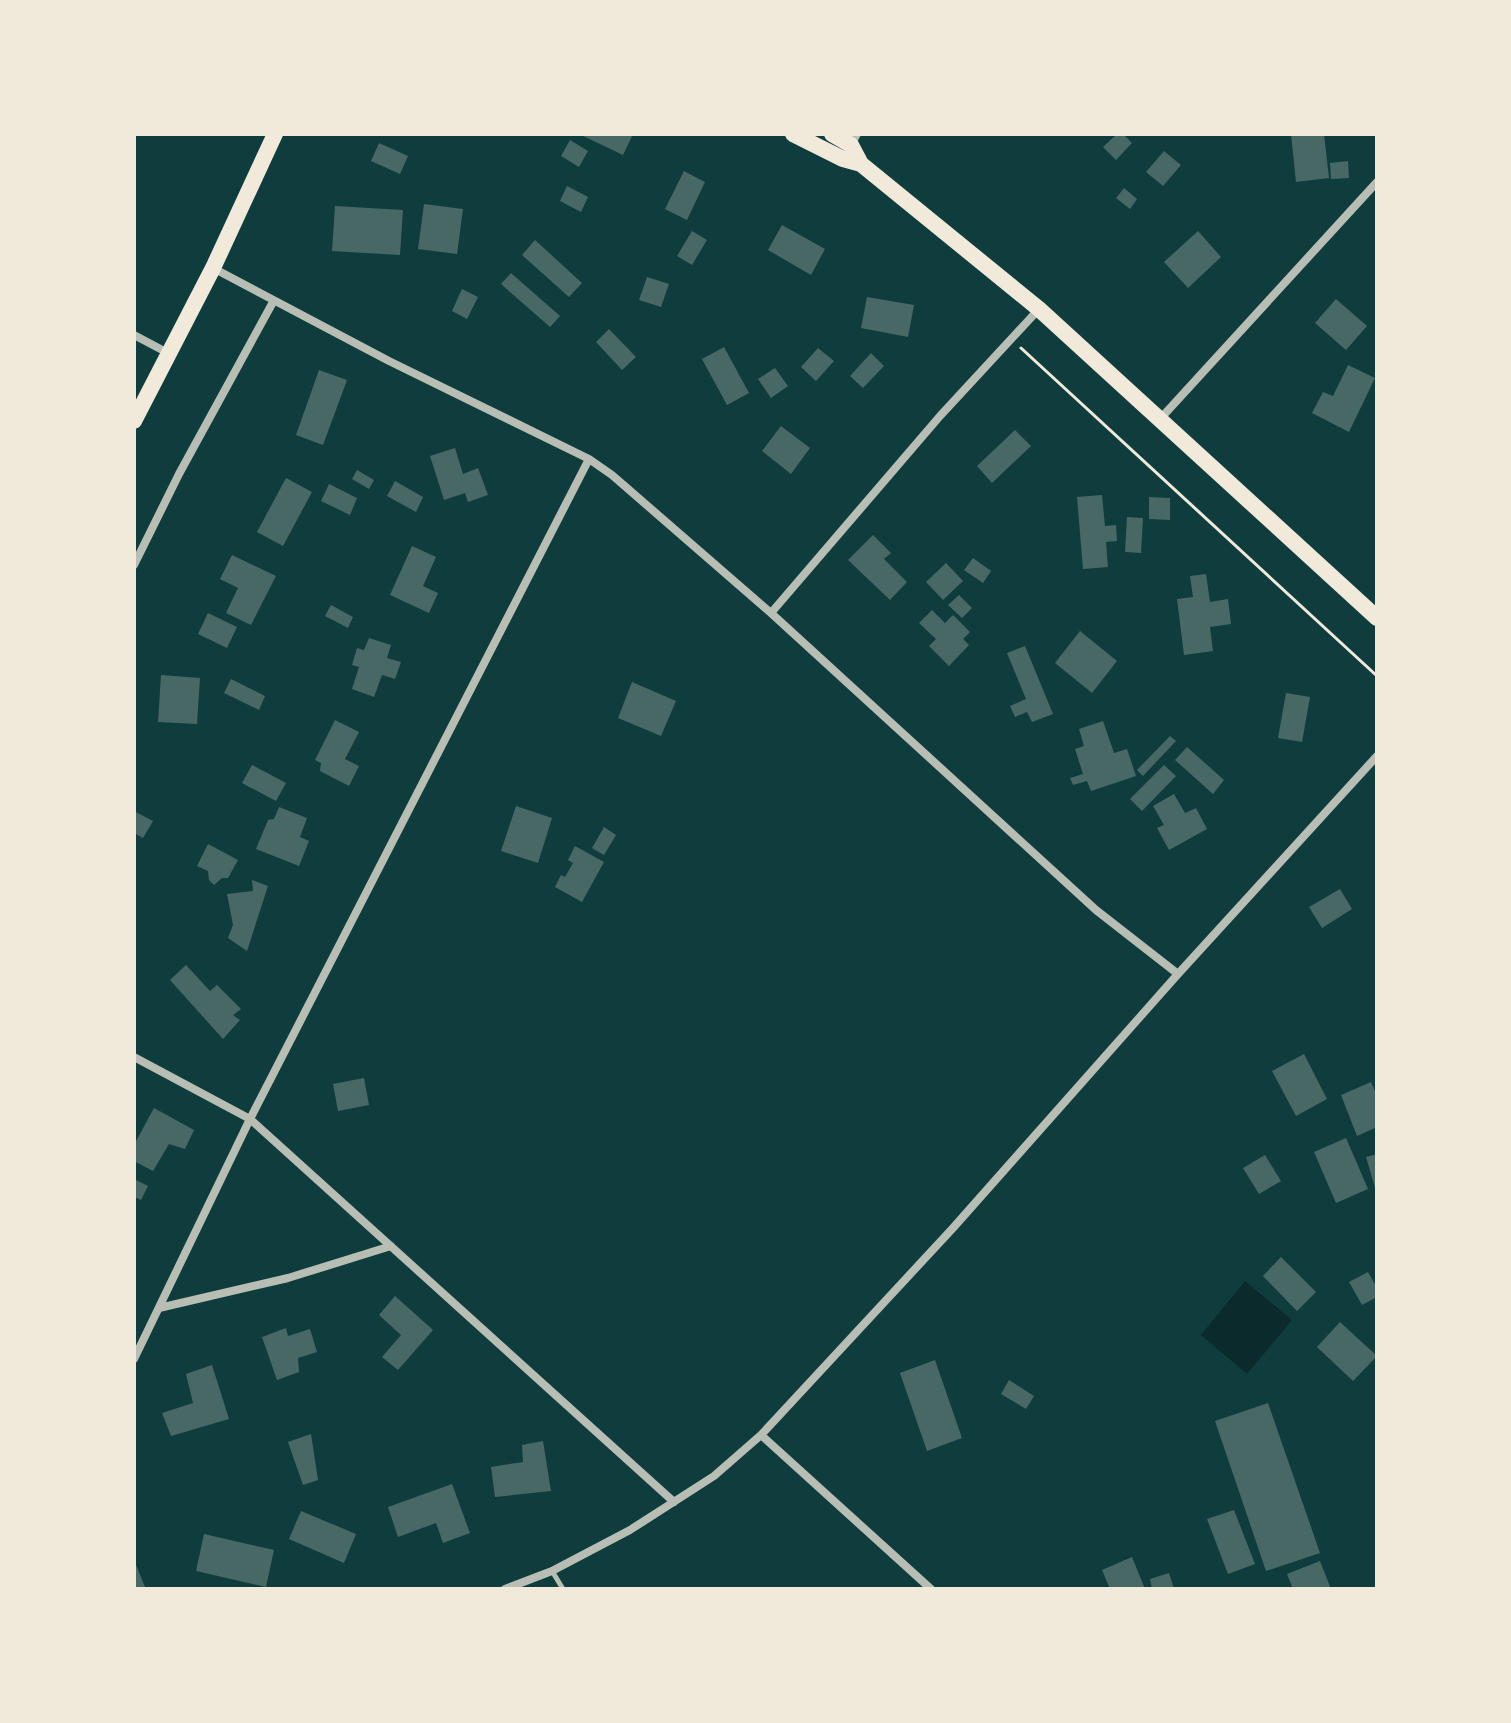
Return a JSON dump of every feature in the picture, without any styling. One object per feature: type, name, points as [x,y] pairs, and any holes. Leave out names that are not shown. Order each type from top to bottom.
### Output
[{"type":"main road","points":[[134,421],[213,268],[275,134]]},
{"type":"main road","points":[[793,134],[850,146]]},
{"type":"main road","points":[[832,134],[850,146],[861,164],[1039,309],[1377,618]]},
{"type":"street","points":[[1161,418],[1377,182]]},
{"type":"street","points":[[213,268],[273,302],[589,459],[624,485],[771,613],[1096,910],[1178,974]]},
{"type":"street","points":[[134,565],[179,474],[273,302]]},
{"type":"street","points":[[771,613],[940,416],[1039,309]]},
{"type":"street","points":[[134,335],[169,353]]},
{"type":"street","points":[[134,1359],[250,1119],[589,459]]},
{"type":"street","points":[[505,1589],[552,1571],[630,1530],[714,1476],[761,1435],[953,1228],[1377,756]]},
{"type":"street","points":[[134,1057],[250,1119],[674,1502]]},
{"type":"street","points":[[159,1308],[288,1278],[391,1246]]},
{"type":"street","points":[[761,1435],[931,1589]]},
{"type":"lane","points":[[552,1571],[563,1589]]},
{"type":"path","points":[[1012,339],[1377,676]]},
{"type":"water","points":[[1245,1281],[1292,1320],[1247,1374],[1201,1335]]},
{"type":"building","points":[[579,134],[633,134],[623,155]]},
{"type":"building","points":[[1117,134],[1123,134],[1132,143],[1116,160],[1103,147]]},
{"type":"building","points":[[1291,134],[1324,134],[1329,178],[1296,182]]},
{"type":"building","points":[[570,140],[588,151],[579,167],[561,156]]},
{"type":"building","points":[[379,143],[408,156],[400,174],[371,161]]},
{"type":"building","points":[[1164,151],[1181,165],[1163,186],[1146,172]]},
{"type":"building","points":[[1348,161],[1349,178],[1331,179],[1330,163]]},
{"type":"building","points":[[684,171],[705,182],[687,220],[665,209]]},
{"type":"building","points":[[567,186],[588,197],[581,212],[560,201]]},
{"type":"building","points":[[1124,188],[1137,199],[1130,209],[1116,198]]},
{"type":"building","points":[[424,204],[463,209],[457,254],[418,249]]},
{"type":"building","points":[[335,206],[403,210],[400,255],[332,251]]},
{"type":"building","points":[[782,225],[825,249],[811,275],[768,250]]},
{"type":"building","points":[[692,231],[707,240],[692,265],[677,256]]},
{"type":"building","points":[[1198,231],[1221,257],[1188,288],[1164,262]]},
{"type":"building","points":[[535,240],[582,283],[569,297],[522,255]]},
{"type":"building","points":[[511,273],[560,316],[550,327],[501,284]]},
{"type":"building","points":[[647,277],[669,284],[661,307],[639,300]]},
{"type":"building","points":[[462,289],[478,297],[467,319],[452,311]]},
{"type":"building","points":[[867,297],[914,305],[908,337],[861,328]]},
{"type":"building","points":[[1336,299],[1367,326],[1346,350],[1315,323]]},
{"type":"building","points":[[609,329],[636,357],[622,370],[596,342]]},
{"type":"building","points":[[724,347],[749,393],[727,405],[702,359]]},
{"type":"building","points":[[818,348],[834,361],[816,381],[801,367]]},
{"type":"building","points":[[871,353],[884,366],[863,388],[850,376]]},
{"type":"building","points":[[1348,365],[1375,378],[1349,432],[1312,413],[1323,392],[1333,396]]},
{"type":"building","points":[[775,368],[788,386],[771,398],[758,379]]},
{"type":"building","points":[[319,370],[347,380],[323,445],[296,435]]},
{"type":"building","points":[[781,426],[810,448],[791,474],[762,451]]},
{"type":"building","points":[[1015,430],[1031,446],[992,483],[977,466]]},
{"type":"building","points":[[455,448],[463,474],[478,468],[488,495],[468,502],[465,493],[444,500],[430,456]]},
{"type":"building","points":[[357,470],[374,480],[369,489],[352,479]]},
{"type":"building","points":[[286,478],[312,492],[283,546],[257,532]]},
{"type":"building","points":[[395,481],[423,497],[416,512],[387,496]]},
{"type":"building","points":[[329,484],[357,498],[350,515],[321,501]]},
{"type":"building","points":[[1102,495],[1105,526],[1116,525],[1117,541],[1106,542],[1108,567],[1083,569],[1077,497]]},
{"type":"building","points":[[1149,497],[1170,498],[1170,520],[1149,519]]},
{"type":"building","points":[[1127,517],[1143,518],[1141,553],[1125,552]]},
{"type":"building","points":[[873,535],[891,553],[884,559],[907,582],[890,600],[848,560]]},
{"type":"building","points":[[412,546],[436,557],[423,586],[438,593],[429,613],[390,595]]},
{"type":"building","points":[[232,555],[276,576],[251,625],[226,613],[238,588],[220,579]]},
{"type":"building","points":[[973,558],[991,571],[983,583],[964,570]]},
{"type":"building","points":[[946,563],[963,581],[943,600],[926,582]]},
{"type":"building","points":[[1206,574],[1210,602],[1228,599],[1231,624],[1210,627],[1213,651],[1184,655],[1177,599],[1193,597],[1190,576]]},
{"type":"building","points":[[959,595],[972,608],[962,618],[948,605]]},
{"type":"building","points":[[331,605],[353,617],[348,628],[325,616]]},
{"type":"building","points":[[932,610],[945,623],[953,615],[970,632],[963,639],[969,645],[949,666],[929,646],[936,639],[919,623]]},
{"type":"building","points":[[208,613],[237,627],[227,648],[198,634]]},
{"type":"building","points":[[1080,631],[1117,661],[1092,693],[1055,663]]},
{"type":"building","points":[[369,638],[391,645],[387,658],[401,662],[395,679],[382,675],[374,697],[352,689],[359,667],[352,665],[357,648],[364,650]]},
{"type":"building","points":[[1025,646],[1053,714],[1032,722],[1027,712],[1015,717],[1010,706],[1026,699],[1007,653]]},
{"type":"building","points":[[161,675],[200,678],[197,724],[158,722]]},
{"type":"building","points":[[231,679],[265,696],[259,710],[224,693]]},
{"type":"building","points":[[632,682],[676,701],[661,736],[618,718]]},
{"type":"building","points":[[1286,693],[1310,697],[1302,742],[1278,738]]},
{"type":"building","points":[[335,720],[359,732],[345,759],[359,766],[349,786],[320,771],[321,763],[315,760]]},
{"type":"building","points":[[1103,721],[1114,753],[1127,749],[1136,776],[1091,791],[1087,781],[1073,785],[1070,778],[1083,774],[1075,749],[1084,746],[1079,729]]},
{"type":"building","points":[[1170,736],[1176,741],[1143,776],[1137,770]]},
{"type":"building","points":[[1187,747],[1224,780],[1213,794],[1175,760]]},
{"type":"building","points":[[252,765],[286,783],[276,801],[242,783]]},
{"type":"building","points":[[1164,765],[1176,776],[1142,811],[1130,799]]},
{"type":"building","points":[[1174,794],[1185,813],[1196,808],[1207,829],[1169,850],[1157,828],[1164,825],[1153,806]]},
{"type":"building","points":[[516,806],[552,818],[538,863],[501,851]]},
{"type":"building","points":[[279,807],[307,818],[300,837],[309,841],[299,866],[256,849],[268,820],[274,819]]},
{"type":"building","points":[[134,811],[153,821],[143,838],[134,833]]},
{"type":"building","points":[[604,827],[616,835],[604,855],[592,848]]},
{"type":"building","points":[[208,844],[238,860],[228,878],[222,878],[214,885],[209,880],[208,871],[197,866]]},
{"type":"building","points":[[575,846],[604,862],[582,902],[555,887],[573,863],[568,860]]},
{"type":"building","points":[[252,880],[268,886],[247,951],[228,938],[233,925],[227,894],[253,891]]},
{"type":"building","points":[[1340,889],[1352,909],[1322,928],[1309,907]]},
{"type":"building","points":[[186,965],[210,991],[217,985],[241,1009],[233,1015],[240,1020],[223,1039],[170,980]]},
{"type":"building","points":[[1304,1054],[1327,1099],[1296,1116],[1272,1071]]},
{"type":"building","points":[[364,1078],[369,1105],[338,1111],[333,1084]]},
{"type":"building","points":[[1371,1082],[1377,1096],[1377,1127],[1357,1136],[1341,1095]]},
{"type":"building","points":[[154,1108],[194,1130],[185,1149],[169,1144],[153,1171],[134,1161],[134,1145]]},
{"type":"building","points":[[1346,1138],[1368,1189],[1336,1203],[1314,1152]]},
{"type":"building","points":[[1377,1154],[1377,1191],[1376,1191],[1366,1157]]},
{"type":"building","points":[[1265,1155],[1281,1181],[1259,1194],[1243,1168]]},
{"type":"building","points":[[134,1179],[148,1186],[141,1200],[134,1197]]},
{"type":"building","points":[[1281,1257],[1316,1292],[1297,1311],[1263,1276]]},
{"type":"building","points":[[1368,1272],[1377,1288],[1377,1297],[1362,1305],[1349,1282]]},
{"type":"building","points":[[395,1296],[433,1330],[398,1370],[382,1357],[401,1335],[379,1315]]},
{"type":"building","points":[[1340,1322],[1377,1356],[1353,1381],[1317,1347]]},
{"type":"building","points":[[286,1328],[288,1336],[310,1329],[317,1352],[298,1358],[299,1372],[277,1380],[262,1337]]},
{"type":"building","points":[[935,1360],[962,1438],[927,1451],[900,1373]]},
{"type":"building","points":[[212,1365],[229,1419],[171,1436],[162,1413],[193,1403],[186,1374]]},
{"type":"building","points":[[1009,1380],[1034,1396],[1026,1409],[1001,1394]]},
{"type":"building","points":[[1268,1403],[1320,1553],[1266,1571],[1215,1421]]},
{"type":"building","points":[[311,1434],[318,1480],[303,1485],[288,1442]]},
{"type":"building","points":[[543,1441],[551,1491],[495,1497],[491,1467],[523,1462],[522,1445]]},
{"type":"building","points":[[452,1484],[470,1533],[443,1543],[436,1523],[398,1537],[388,1507]]},
{"type":"building","points":[[1234,1510],[1255,1564],[1228,1574],[1207,1519]]},
{"type":"building","points":[[301,1511],[356,1534],[344,1563],[289,1539]]},
{"type":"building","points":[[204,1534],[274,1550],[266,1587],[196,1571]]},
{"type":"building","points":[[1132,1557],[1145,1589],[1110,1589],[1102,1570]]},
{"type":"building","points":[[134,1560],[145,1587],[140,1589],[134,1589]]},
{"type":"building","points":[[1320,1561],[1331,1589],[1293,1589],[1287,1574]]},
{"type":"building","points":[[1169,1573],[1174,1589],[1152,1589],[1150,1579]]}]
